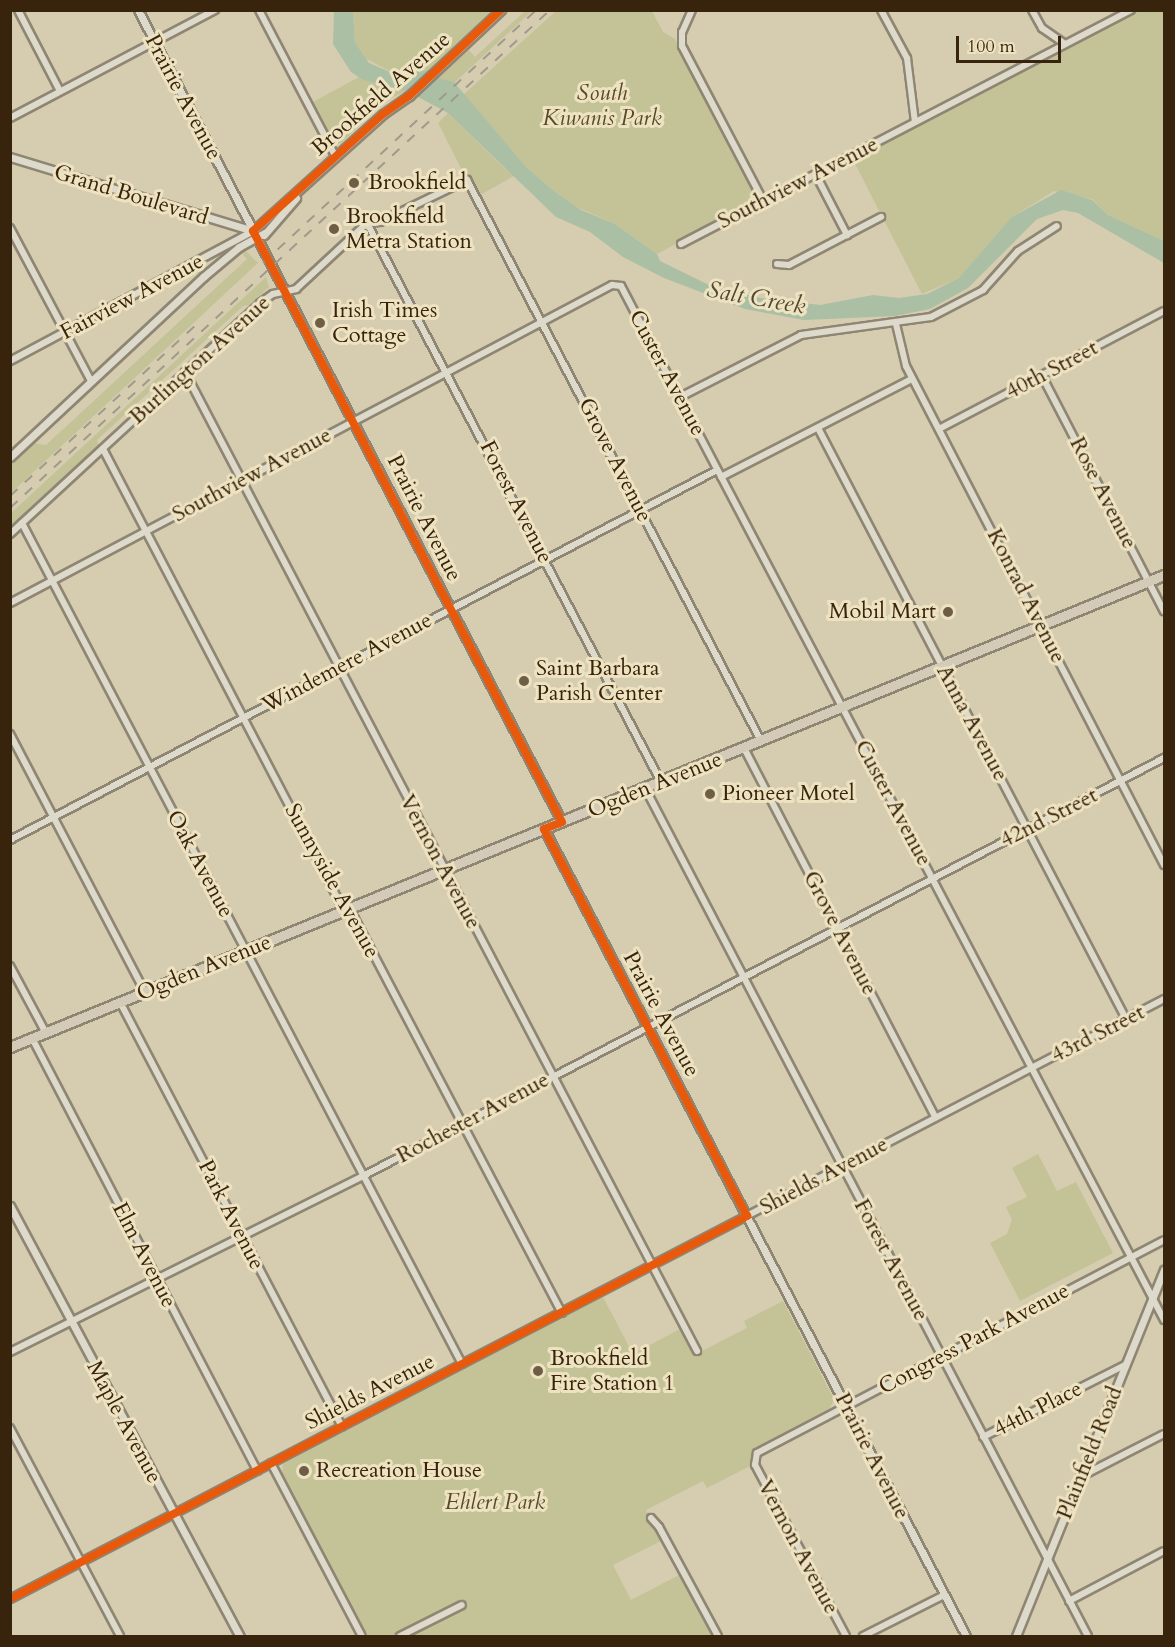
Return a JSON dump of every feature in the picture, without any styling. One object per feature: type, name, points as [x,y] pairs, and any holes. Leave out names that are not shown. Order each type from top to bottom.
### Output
[{"type":"main road","name":"Ogden Avenue","points":[[10,1047],[1164,575]]},
{"type":"street","points":[[18,10],[60,91]]},
{"type":"street","name":"Prairie Avenue","points":[[138,10],[562,822]]},
{"type":"street","points":[[10,118],[214,10]]},
{"type":"street","points":[[259,10],[336,157]]},
{"type":"street","name":"Brookfield Avenue","points":[[256,238],[311,180],[437,71],[501,10]]},
{"type":"street","points":[[692,10],[682,32],[682,46],[764,202]]},
{"type":"street","points":[[881,10],[907,58],[915,122]]},
{"type":"street","points":[[1032,10],[1042,28],[1065,44]]},
{"type":"street","name":"Southview Avenue","points":[[681,244],[1131,10]]},
{"type":"street","name":"Grand Boulevard","points":[[10,157],[256,238]]},
{"type":"street","points":[[816,175],[847,235]]},
{"type":"street","name":"Brookfield Avenue","points":[[10,457],[203,277],[241,245],[264,233],[311,180]]},
{"type":"street","name":"Burlington Avenue","points":[[10,534],[260,303],[285,290],[296,289],[367,223],[380,222],[467,180]]},
{"type":"street","name":"Grove Avenue","points":[[467,180],[543,321],[761,741]]},
{"type":"street","points":[[777,264],[789,265],[880,217]]},
{"type":"street","name":"Forest Avenue","points":[[367,223],[448,371],[661,782]]},
{"type":"street","points":[[680,397],[801,335],[896,324],[931,317],[983,290],[1018,251],[1057,226]]},
{"type":"street","points":[[10,228],[13,239],[91,381]]},
{"type":"street","name":"Fairview Avenue","points":[[10,361],[256,238]]},
{"type":"street","name":"Southview Avenue","points":[[10,603],[612,285],[621,286]]},
{"type":"street","name":"Custer Avenue","points":[[621,286],[1131,1257],[1153,1298],[1161,1306],[1164,1320]]},
{"type":"street","name":"40th Street","points":[[939,429],[1164,311]]},
{"type":"street","name":"Konrad Avenue","points":[[896,324],[912,379],[1164,865]]},
{"type":"street","name":"Vernon Avenue","points":[[185,372],[697,1351]]},
{"type":"street","name":"Rose Avenue","points":[[1042,376],[1164,611]]},
{"type":"street","points":[[721,477],[912,379]]},
{"type":"street","name":"Anna Avenue","points":[[818,428],[1126,1019]]},
{"type":"street","name":"Sunnyside Avenue","points":[[103,449],[562,1313]]},
{"type":"street","name":"Windemere Avenue","points":[[10,840],[717,470]]},
{"type":"street","name":"Oak Avenue","points":[[22,524],[462,1364]]},
{"type":"street","points":[[10,734],[145,992]]},
{"type":"street","name":"Grove Avenue","points":[[744,748],[935,1117]]},
{"type":"street","name":"42nd Street","points":[[932,878],[1164,758]]},
{"type":"street","name":"Forest Avenue","points":[[645,789],[1088,1636]]},
{"type":"street","name":"Prairie Avenue","points":[[544,830],[966,1636]]},
{"type":"street","name":"Rochester Avenue","points":[[10,1352],[70,1320],[363,1176],[932,878]]},
{"type":"street","points":[[10,966],[46,1033]]},
{"type":"street","name":"43rd Street","points":[[1031,1068],[1164,999]]},
{"type":"street","name":"Park Avenue","points":[[120,1002],[342,1427]]},
{"type":"street","name":"Elm Avenue","points":[[32,1038],[257,1471]]},
{"type":"street","name":"Shields Avenue","points":[[10,1599],[1031,1068]]},
{"type":"street","name":"Maple Avenue","points":[[10,1206],[240,1636]]},
{"type":"street","name":"Congress Park Avenue","points":[[754,1456],[1164,1240]]},
{"type":"street","name":"Plainfield Road","points":[[1017,1636],[1164,1270]]},
{"type":"street","name":"44th Place","points":[[983,1437],[1125,1365]]},
{"type":"street","points":[[10,1428],[120,1636]]},
{"type":"street","points":[[1080,1477],[1164,1434]]},
{"type":"street","name":"Vernon Avenue","points":[[754,1456],[846,1636]]},
{"type":"street","points":[[271,1463],[362,1636]]},
{"type":"street","points":[[651,1518],[659,1527],[718,1636]]},
{"type":"street","points":[[1069,1601],[1164,1553]]},
{"type":"street","points":[[863,1636],[944,1595]]},
{"type":"street","points":[[400,1636],[462,1605]]},
{"type":"green space","points":[[353,10],[494,11],[429,70],[397,75],[361,56],[355,43]]},
{"type":"green space","points":[[525,11],[532,11],[454,83],[438,78],[469,50],[475,57]]},
{"type":"green space","name":"South Kiwanis Park","points":[[556,11],[652,11],[663,32],[675,39],[756,195],[754,203],[657,254],[615,224],[570,204],[526,167],[463,95]]},
{"type":"green space","points":[[1139,11],[1164,11],[1164,241],[1108,215],[1092,199],[1054,191],[1017,214],[959,278],[922,294],[853,160]]},
{"type":"green space","points":[[359,77],[407,91],[388,99],[341,143],[334,144],[311,103]]},
{"type":"green space","points":[[448,113],[514,176],[480,195],[466,178],[438,123]]},
{"type":"green space","points":[[244,249],[258,263],[11,493],[11,466],[33,443],[46,445],[247,259],[241,252]]},
{"type":"green space","points":[[266,277],[269,287],[249,305],[243,306],[97,440],[99,448],[11,529],[11,513]]},
{"type":"green space","points":[[1038,1154],[1057,1191],[1076,1182],[1113,1253],[1020,1301],[990,1243],[1007,1234],[1012,1220],[1006,1207],[1027,1197],[1012,1168]]},
{"type":"green space","name":"Ehlert Park","points":[[603,1297],[633,1354],[680,1329],[694,1355],[747,1328],[744,1321],[783,1301],[834,1399],[830,1408],[753,1449],[750,1466],[707,1488],[703,1481],[646,1510],[661,1541],[613,1565],[631,1600],[679,1575],[712,1636],[368,1636],[282,1474],[283,1464]]},
{"type":"water","name":"Salt Creek","points":[[334,11],[353,11],[355,43],[369,63],[397,75],[429,70],[438,78],[454,82],[526,167],[559,195],[581,210],[615,224],[657,254],[660,261],[711,286],[760,298],[820,305],[873,295],[899,298],[927,294],[959,278],[1012,217],[1061,190],[1092,200],[1108,215],[1164,241],[1164,263],[1078,213],[1063,210],[1037,219],[968,288],[930,309],[895,316],[804,320],[745,309],[664,278],[623,257],[590,232],[556,217],[448,113],[407,91],[363,80],[351,72],[333,44]]},
{"type":"railway","points":[[263,263],[536,10]]},
{"type":"railway","points":[[10,508],[550,10]]},
{"type":"railway","points":[[10,496],[197,324]]},
{"type":"cycle path","points":[[10,1599],[747,1216],[544,829],[562,822],[253,231],[383,114],[409,96],[501,10]]},
{"type":"place","name":"Brookfield","points":[[354,183]]},
{"type":"place","name":"Brookfield Metra Station","points":[[334,229]]},
{"type":"place","name":"Irish Times Cottage","points":[[320,323]]},
{"type":"place","name":"Mobil Mart","points":[[948,612]]},
{"type":"place","name":"Saint Barbara Parish Center","points":[[524,681]]},
{"type":"place","name":"Pioneer Motel","points":[[710,794]]},
{"type":"place","name":"Brookfield Fire Station 1","points":[[538,1371]]},
{"type":"place","name":"Recreation House","points":[[304,1471]]}]
